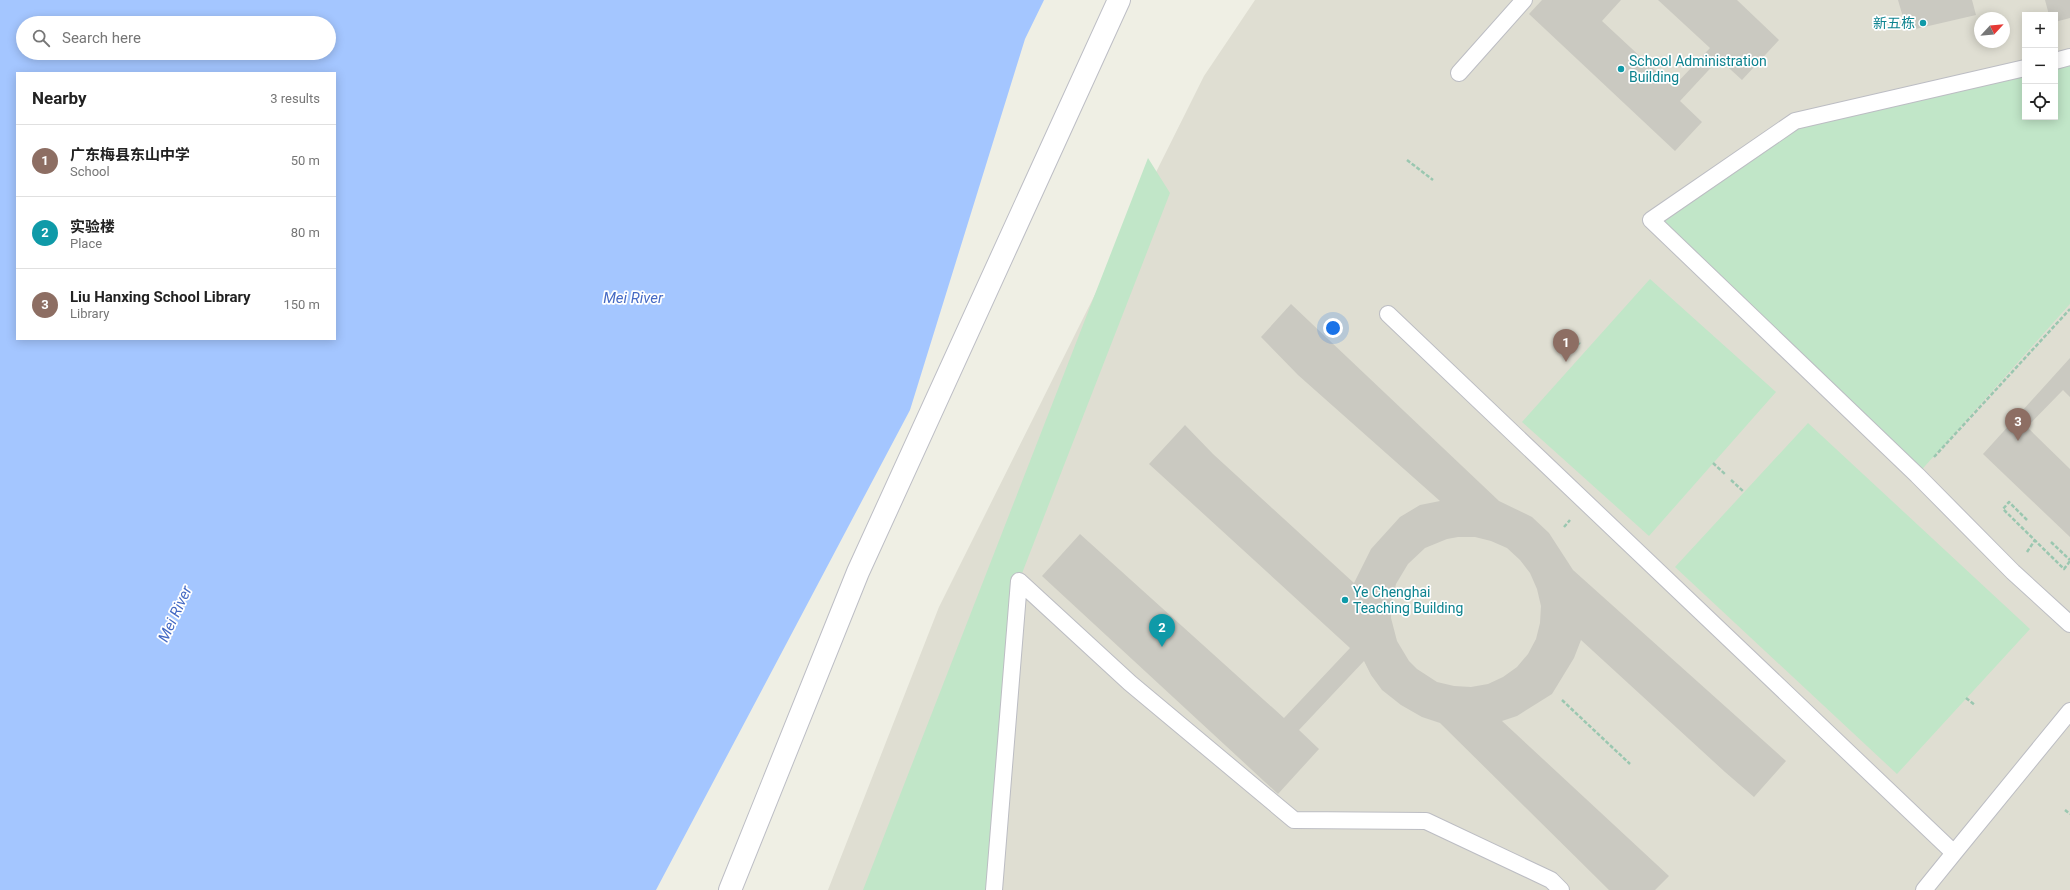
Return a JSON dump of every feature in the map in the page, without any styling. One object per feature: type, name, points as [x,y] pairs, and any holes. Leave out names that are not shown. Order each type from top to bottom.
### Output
[{"type":"main road","points":[[730,890],[858,572],[1119,0]]},
{"type":"lane","points":[[1459,73],[1524,0]]},
{"type":"lane","points":[[2058,60],[2070,57]]},
{"type":"lane","points":[[2022,69],[1795,121],[1651,220],[1917,475],[2013,572],[2070,624]]},
{"type":"lane","points":[[1388,314],[1954,853]]},
{"type":"lane","points":[[994,890],[1019,581],[1130,683],[1294,820],[1426,821],[1551,880],[1561,890]]},
{"type":"lane","points":[[1924,890],[2070,711]]},
{"type":"path","points":[[1407,160],[1433,180]]},
{"type":"path","points":[[1917,475],[2070,309]]},
{"type":"path","points":[[1565,332],[1580,344]]},
{"type":"path","points":[[1713,464],[1726,475]]},
{"type":"path","points":[[1731,480],[1744,492]]},
{"type":"path","points":[[2027,520],[2010,502],[2003,509],[2064,569],[2070,561],[2051,542]]},
{"type":"path","points":[[1966,698],[1975,705]]},
{"type":"path","points":[[1562,700],[1630,764]]},
{"type":"path","points":[[2065,810],[2070,814]]},
{"type":"shaded area","points":[[1255,0],[2070,0],[2070,890],[828,890],[939,607],[1204,76]]},
{"type":"green space","points":[[2070,57],[2070,304],[1917,475],[1651,220],[1795,121],[2022,69],[2022,120],[2058,120],[2058,60]]},
{"type":"green space","points":[[1148,158],[1170,193],[1019,581],[996,890],[863,890]]},
{"type":"green space","points":[[1650,279],[1776,392],[1649,536],[1522,422]]},
{"type":"green space","points":[[1808,423],[2030,629],[1897,774],[1675,567]]},
{"type":"water","name":"Mei River","points":[[0,0],[1044,0],[1025,39],[910,410],[656,890],[0,890]]},
{"type":"building","name":"School Administration Building","points":[[1542,0],[1621,0],[1602,21],[1673,87],[1710,48],[1658,0],[1737,0],[1779,40],[1742,80],[1719,59],[1680,101],[1702,122],[1675,151],[1529,14]]},
{"type":"building","name":"新五栋","points":[[1898,0],[1972,0],[1975,12],[1974,15],[1907,31]]},
{"type":"building","points":[[2045,0],[2070,0],[2070,18],[2058,21],[2058,12],[2048,12]]},
{"type":"building","name":"Ye Chenghai Teaching Building","points":[[1291,304],[1499,501],[1532,517],[1549,533],[1573,570],[1786,761],[1754,797],[1581,640],[1574,658],[1552,694],[1517,716],[1502,721],[1669,876],[1655,890],[1609,890],[1440,723],[1422,717],[1401,705],[1382,690],[1371,675],[1364,661],[1299,730],[1319,749],[1278,794],[1042,576],[1080,534],[1284,718],[1350,648],[1149,464],[1185,425],[1213,454],[1354,583],[1371,549],[1400,517],[1420,505],[1440,501],[1298,375],[1261,337]],"holes":[[[1458,537],[1475,537],[1491,541],[1507,548],[1520,560],[1530,573],[1537,589],[1541,606],[1540,623],[1536,639],[1528,654],[1517,667],[1503,677],[1488,684],[1471,687],[1454,686],[1437,682],[1417,669],[1409,661],[1397,641],[1391,618],[1391,607],[1396,584],[1408,564],[1425,548],[1447,539]]]},
{"type":"building","points":[[2070,358],[2070,397],[2063,390],[2027,427],[2070,469],[2070,537],[1983,454]]},
{"type":"place","name":"新五栋","points":[[1923,23]]},
{"type":"place","name":"School Administration Building","points":[[1621,69]]},
{"type":"place","name":"广东梅县东山中学","points":[[1566,362]]},
{"type":"place","name":"Liu Hanxing School Library","points":[[2018,441]]},
{"type":"place","name":"Ye Chenghai Teaching Building","points":[[1345,600]]},
{"type":"place","name":"实验楼","points":[[1162,647]]}]
